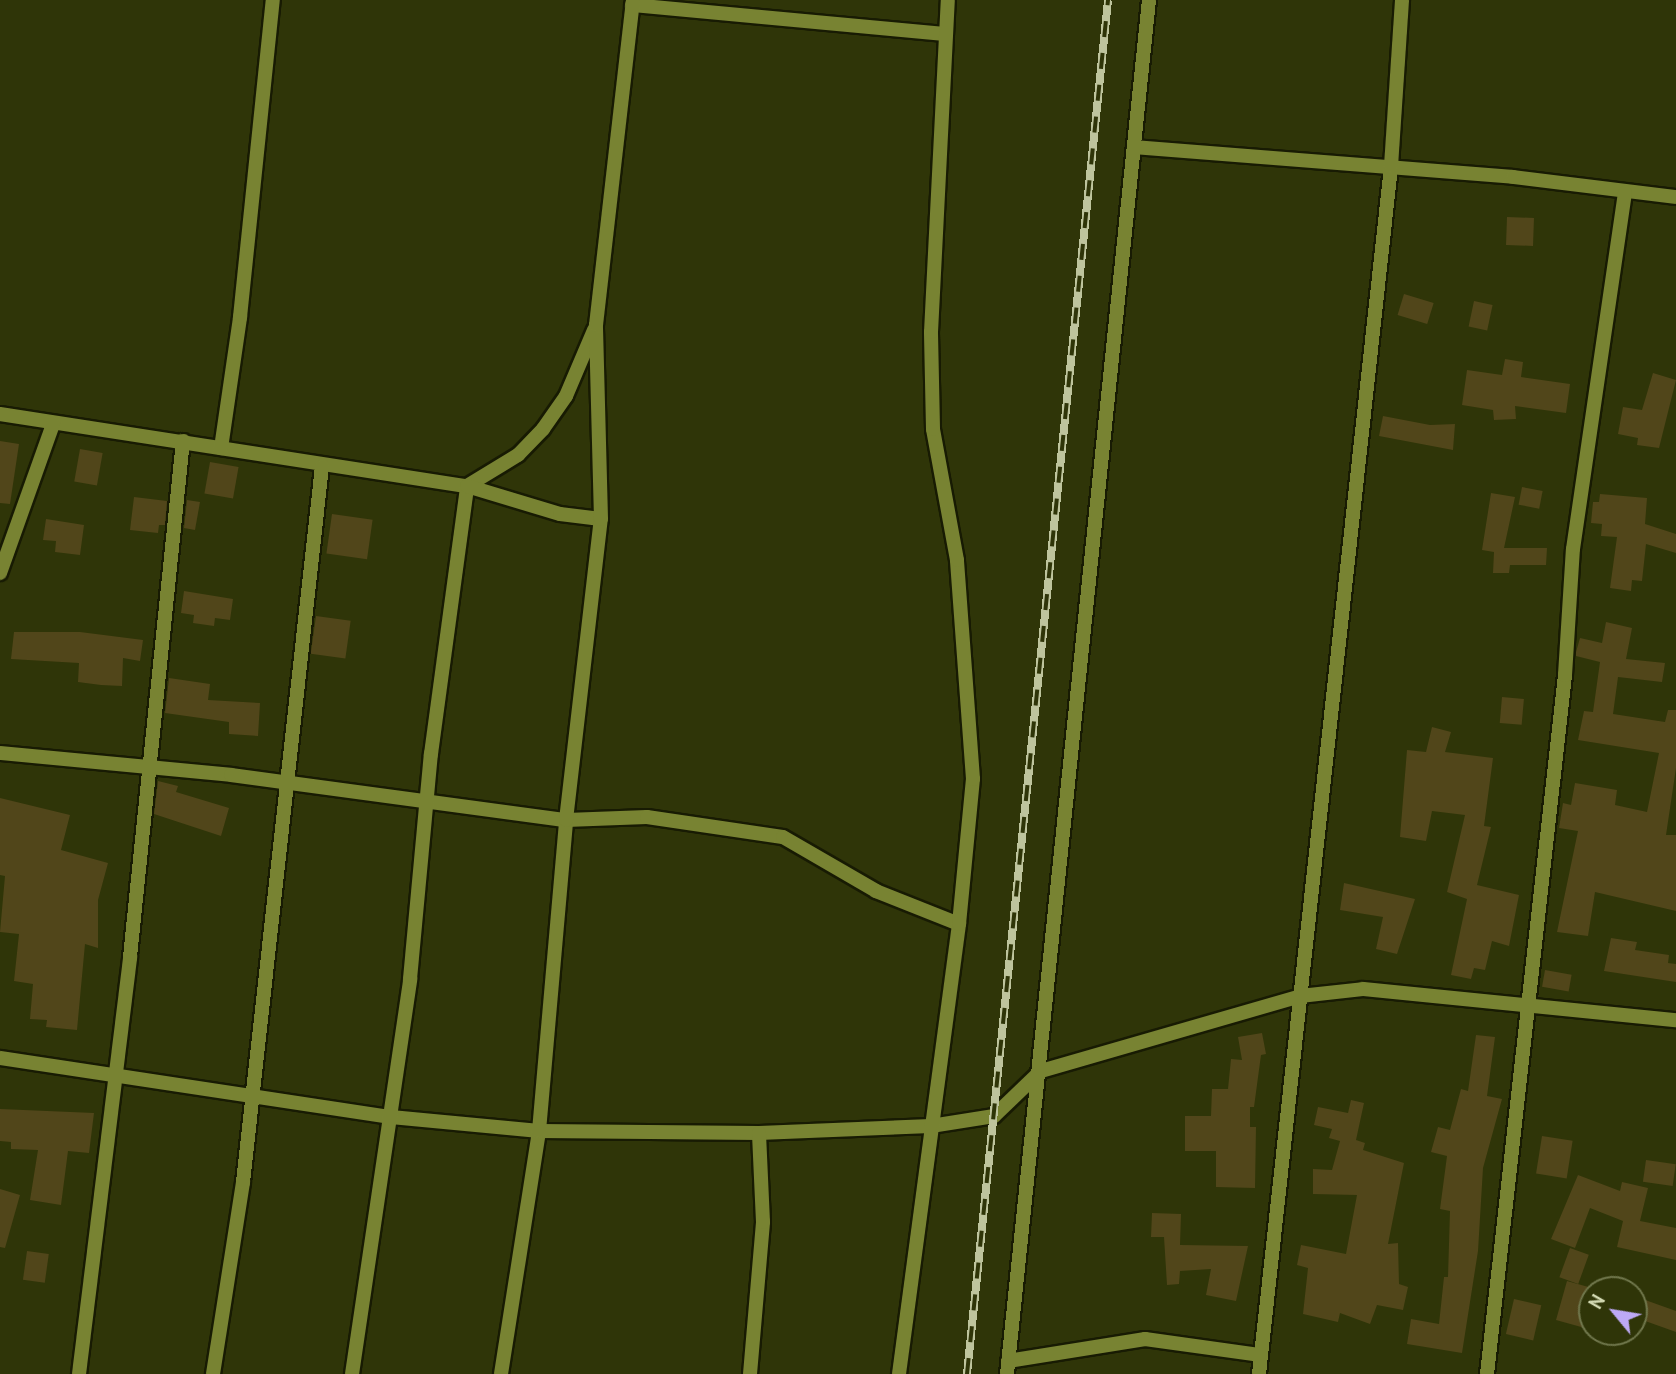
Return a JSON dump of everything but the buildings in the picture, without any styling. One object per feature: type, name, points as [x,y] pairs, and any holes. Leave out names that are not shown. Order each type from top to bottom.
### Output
[{"type":"street","points":[[221,448],[240,317],[273,0]]},
{"type":"street","points":[[899,1374],[959,923],[973,779],[957,560],[933,429],[931,332],[948,0]]},
{"type":"street","points":[[1149,0],[1041,1071],[1007,1367],[1145,1339],[1261,1355]]},
{"type":"street","points":[[1259,1374],[1391,166],[1402,0]]},
{"type":"street","points":[[501,1374],[539,1131],[566,820],[601,519],[596,325],[633,2],[946,34]]},
{"type":"street","points":[[1134,147],[1391,166],[1676,197]]},
{"type":"street","points":[[1487,1374],[1525,1005],[1565,675],[1573,549],[1625,193]]},
{"type":"street","points":[[467,486],[518,455],[543,429],[566,396],[596,325]]},
{"type":"street","points":[[0,414],[53,424],[183,441],[322,466],[467,486],[560,514],[601,519]]},
{"type":"street","points":[[0,573],[53,424]]},
{"type":"street","points":[[79,1374],[115,1073],[183,441]]},
{"type":"street","points":[[213,1374],[252,1099],[290,783],[322,466]]},
{"type":"street","points":[[352,1374],[391,1117],[467,486]]},
{"type":"street","points":[[0,753],[290,783],[566,820],[647,817],[783,837],[876,891],[959,923]]},
{"type":"street","points":[[0,1058],[42,1068],[115,1073],[252,1099],[391,1117],[539,1131],[759,1133],[931,1126],[994,1116],[1041,1071],[1300,996],[1363,989],[1676,1020]]},
{"type":"street","points":[[750,1374],[763,1222],[759,1133]]},
{"type":"railway","points":[[967,1374],[1108,0]]}]
